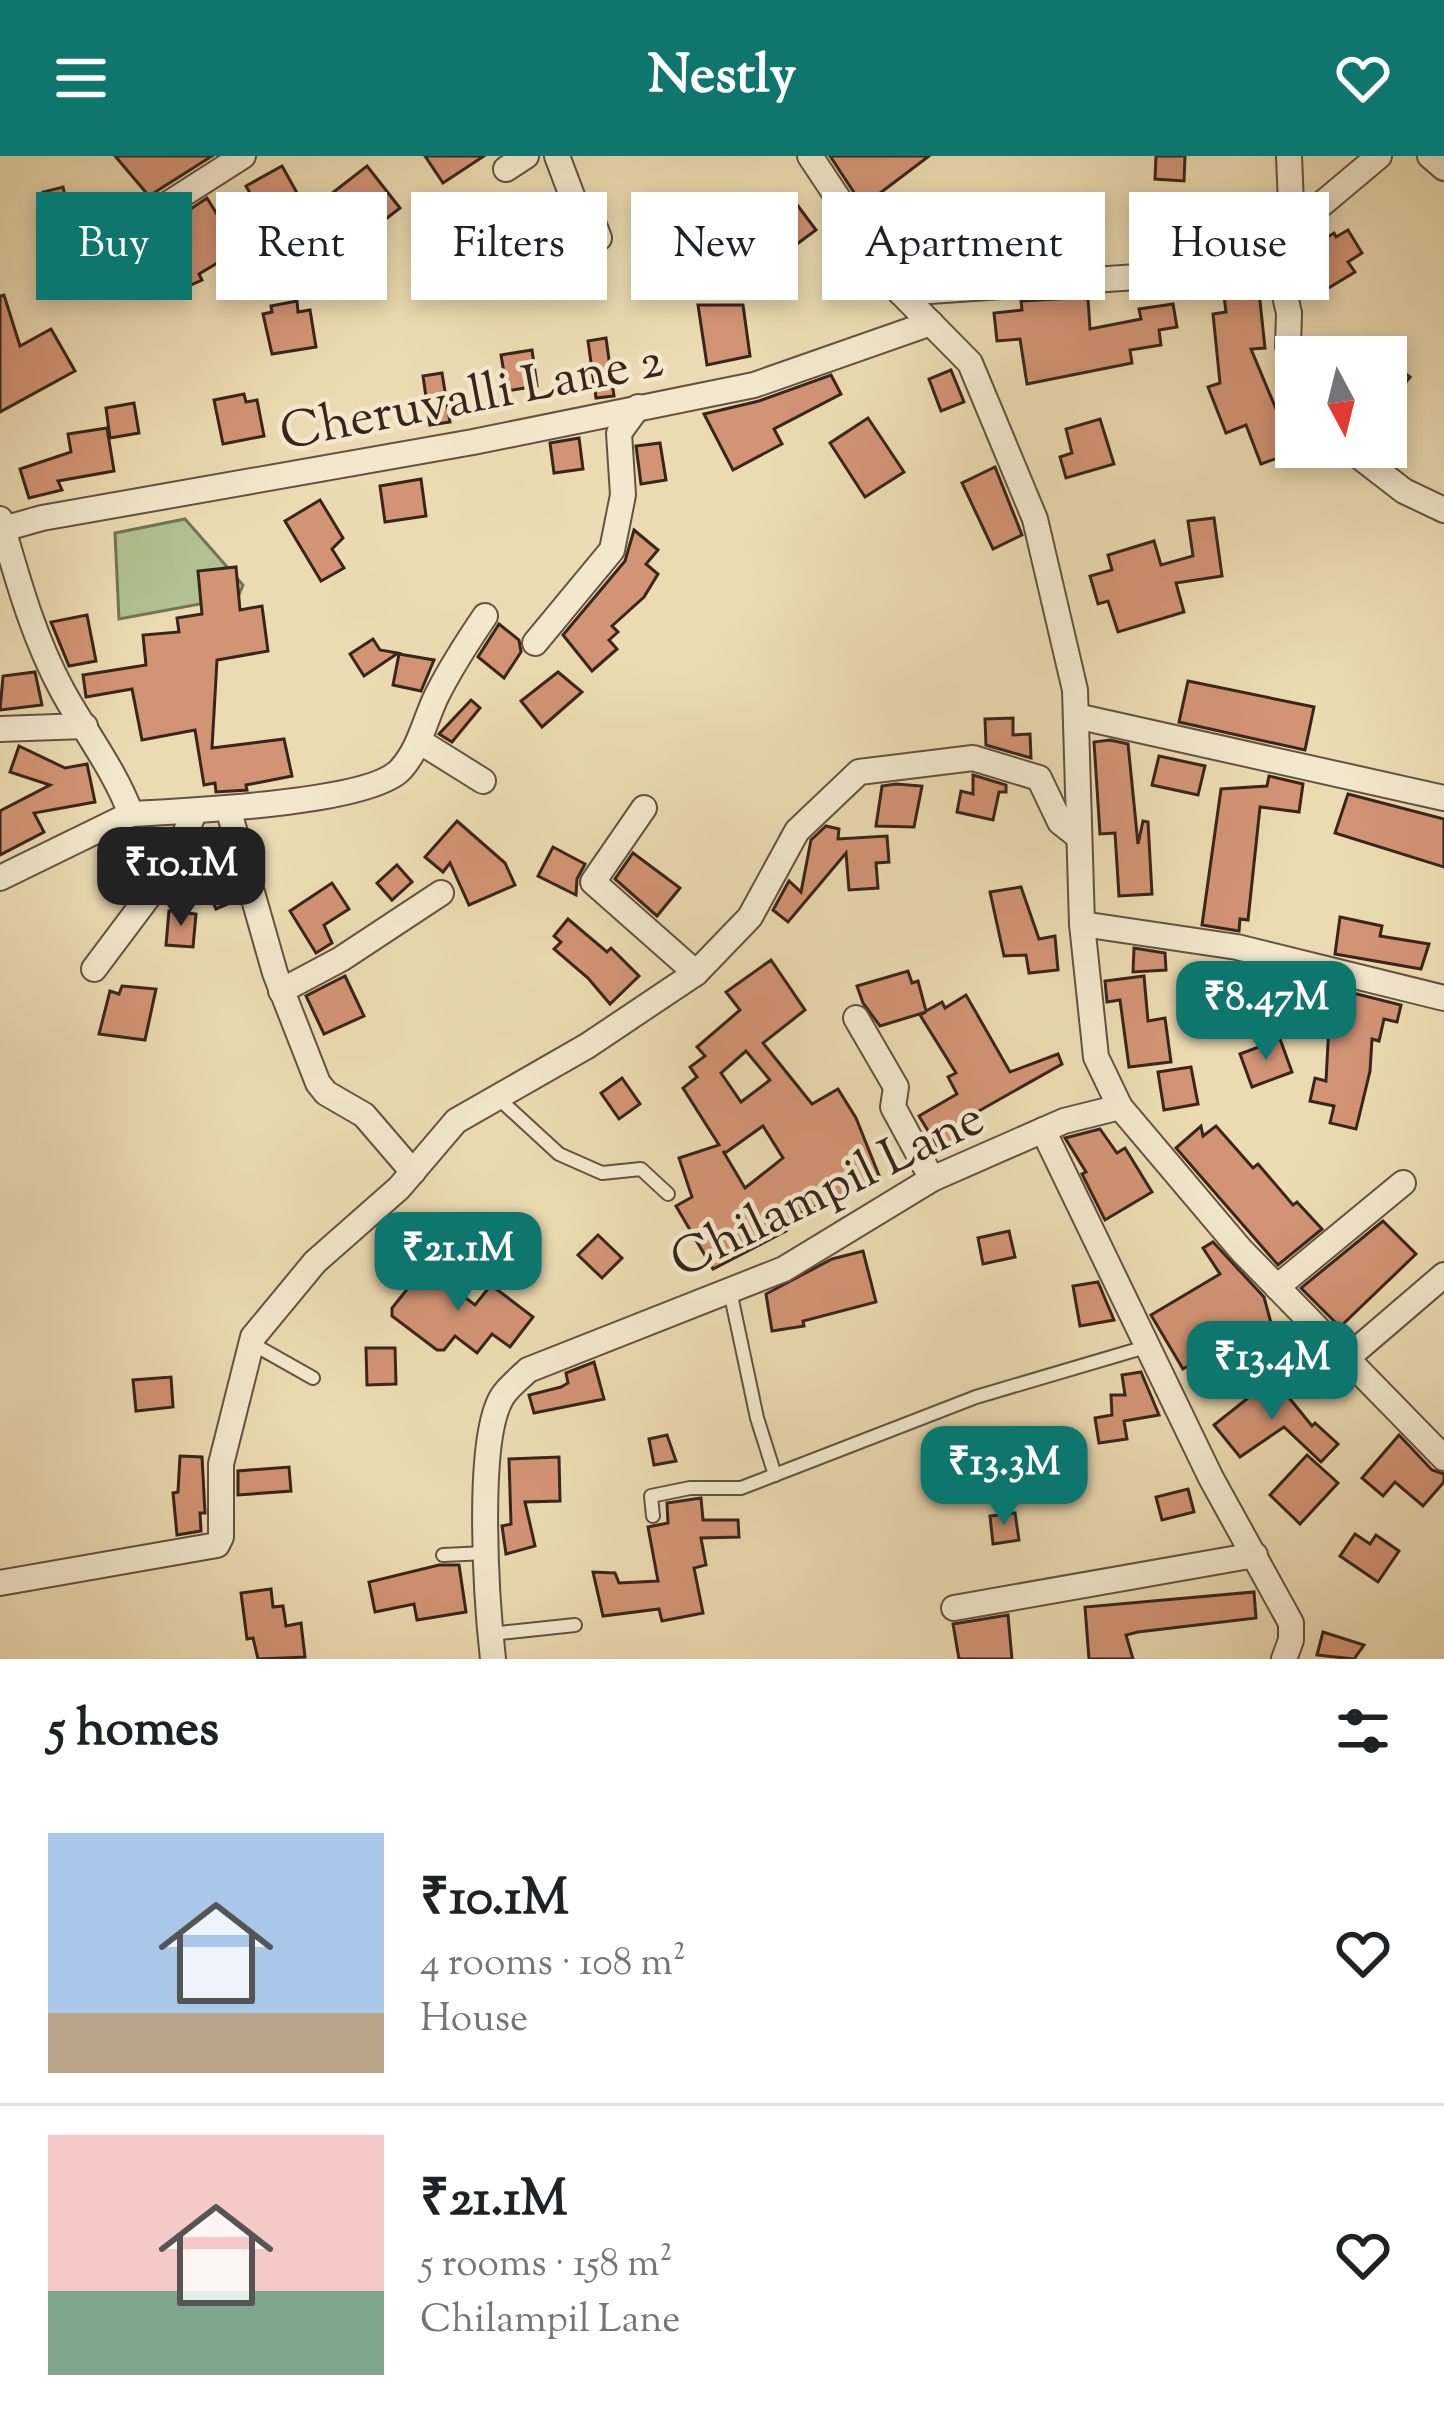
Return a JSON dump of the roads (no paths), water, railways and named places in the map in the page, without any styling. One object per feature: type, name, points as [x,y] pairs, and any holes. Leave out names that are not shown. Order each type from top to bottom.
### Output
[{"type":"street","points":[[188,192],[243,156]]},
{"type":"street","points":[[557,156],[571,192]]},
{"type":"street","points":[[810,156],[834,192]]},
{"type":"street","points":[[1286,192],[1289,156]]},
{"type":"street","points":[[1329,197],[1378,156]]},
{"type":"street","points":[[1430,156],[1444,168]]},
{"type":"street","points":[[908,300],[970,363],[1035,519],[1075,690],[1082,924],[1096,1057],[1120,1107],[1276,1287],[1444,1458]]},
{"type":"street","points":[[1288,300],[1288,336]]},
{"type":"street","name":"Cheruvalli Lane 2","points":[[8,524],[754,385],[931,323]]},
{"type":"street","points":[[535,643],[612,550],[623,495],[619,433],[638,407]]},
{"type":"street","points":[[1374,468],[1404,491],[1444,510]]},
{"type":"street","points":[[8,524],[20,596],[63,692],[131,814]]},
{"type":"street","points":[[0,878],[131,814],[317,797],[389,781],[419,741],[435,698],[485,616]]},
{"type":"street","points":[[1076,716],[1444,798]]},
{"type":"street","points":[[0,729],[86,726]]},
{"type":"street","points":[[419,741],[483,781]]},
{"type":"street","points":[[0,1583],[217,1545],[221,1464],[251,1343],[315,1262],[412,1172],[456,1121],[587,1046],[696,973],[750,917],[797,831],[859,772],[973,758],[1040,778],[1060,822],[1079,838]]},
{"type":"street","points":[[228,808],[281,991],[322,1088],[364,1115],[412,1172]]},
{"type":"street","points":[[644,808],[593,882],[696,973]]},
{"type":"street","points":[[94,969],[169,869],[195,811]]},
{"type":"street","points":[[281,991],[341,959],[441,893]]},
{"type":"street","points":[[1082,924],[1237,947],[1444,998]]},
{"type":"street","points":[[856,1018],[896,1087],[893,1107],[932,1179]]},
{"type":"street","name":"Chilampil Lane","points":[[492,1647],[484,1586],[490,1435],[502,1396],[528,1370],[784,1270],[932,1179],[1043,1130],[1120,1107]]},
{"type":"street","name":"Chilampil Lane","points":[[1043,1130],[1211,1478],[1291,1623],[1284,1659]]},
{"type":"street","points":[[1276,1287],[1403,1183]]},
{"type":"street","points":[[1346,1359],[1444,1275]]},
{"type":"street","points":[[954,1608],[1255,1555]]},
{"type":"lane","points":[[498,1097],[559,1154],[602,1174],[641,1169],[668,1194]]},
{"type":"lane","points":[[730,1291],[757,1418],[775,1475]]},
{"type":"lane","points":[[251,1343],[313,1378]]},
{"type":"lane","points":[[652,1516],[651,1496],[690,1488],[741,1488],[976,1397],[1150,1346]]},
{"type":"lane","points":[[443,1555],[485,1552]]},
{"type":"lane","points":[[492,1647],[575,1625]]}]
